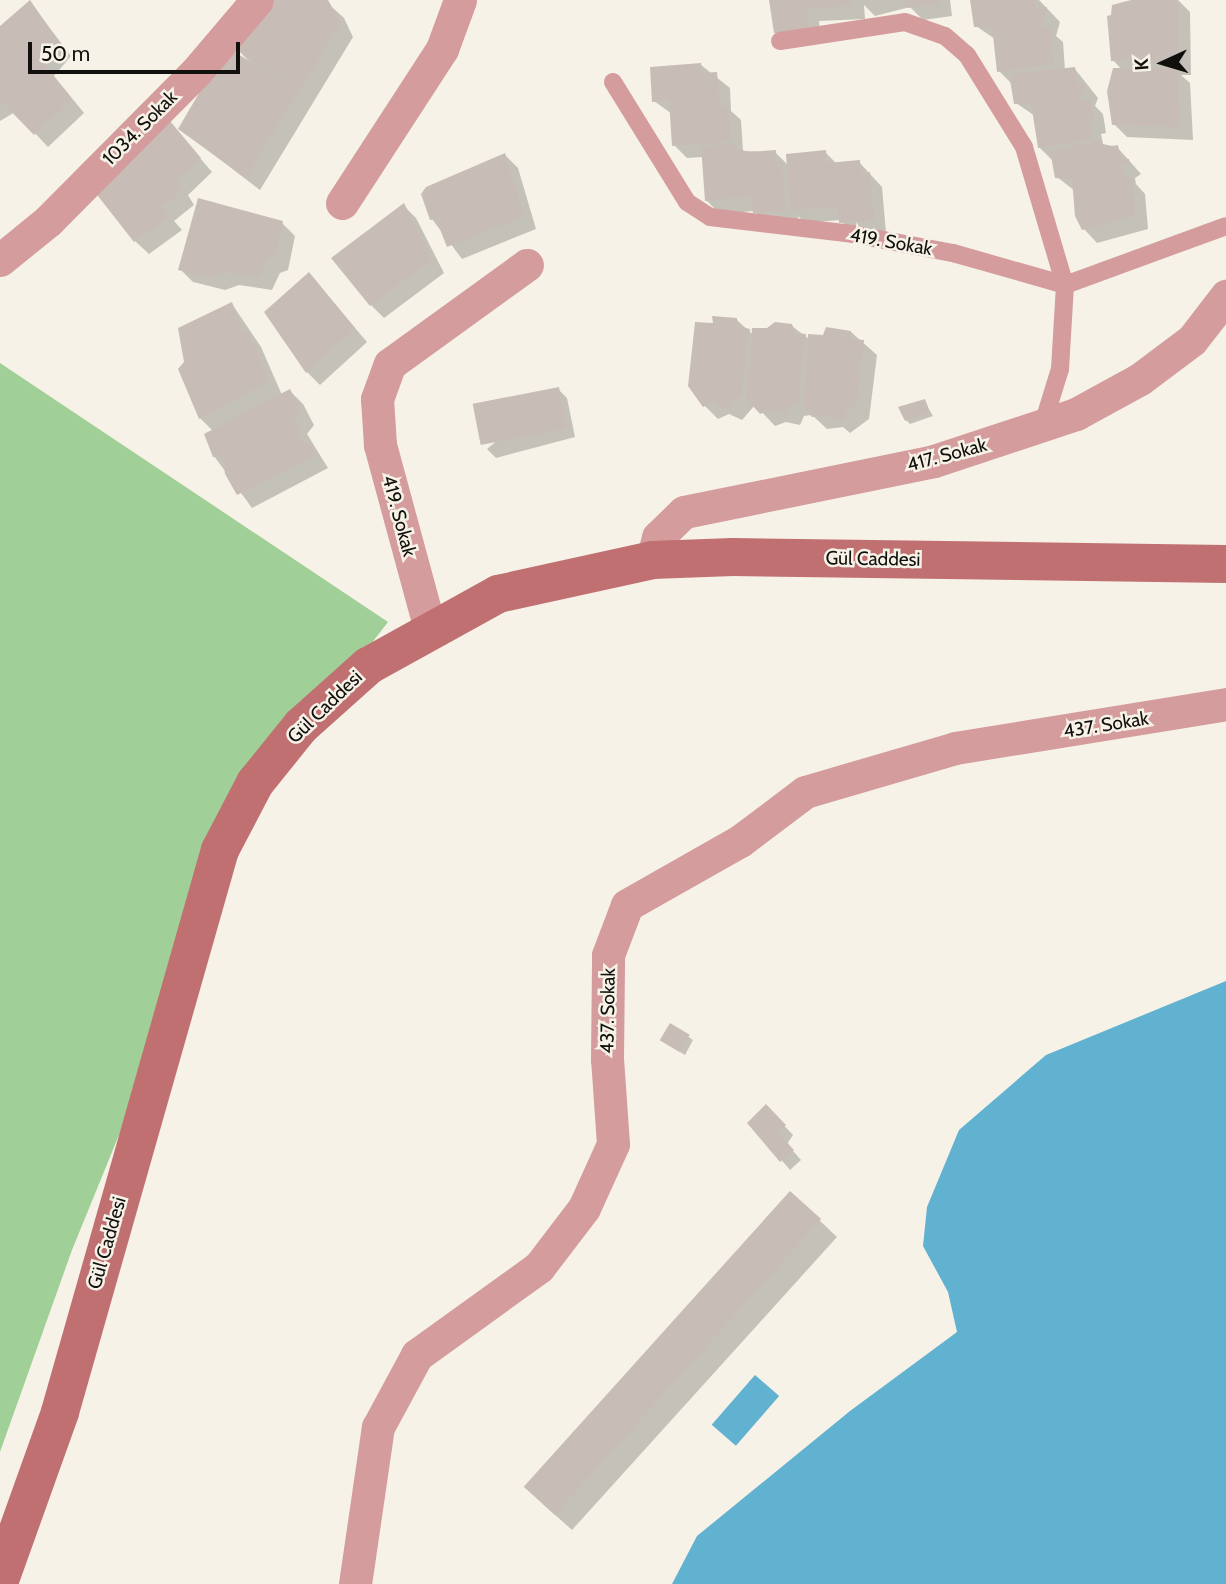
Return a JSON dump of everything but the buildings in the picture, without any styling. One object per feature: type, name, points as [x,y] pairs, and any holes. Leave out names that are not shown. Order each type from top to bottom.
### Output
[{"type":"main road","name":"Gül Caddesi","points":[[0,1580],[60,1412],[220,850],[255,783],[301,726],[368,666],[498,593],[652,560],[733,557],[1226,564]]},
{"type":"street","name":"1034. Sokak","points":[[0,260],[48,221],[195,72],[257,0]]},
{"type":"street","points":[[342,203],[442,49],[460,0]]},
{"type":"street","name":"419. Sokak","points":[[430,629],[380,445],[377,399],[390,363],[527,265]]},
{"type":"street","name":"417. Sokak","points":[[652,560],[657,537],[667,525],[684,512],[704,505],[934,461],[1042,427],[1140,379],[1192,340],[1226,296]]},
{"type":"street","name":"437. Sokak","points":[[355,1584],[378,1427],[417,1355],[539,1267],[584,1208],[612,1143],[607,1059],[608,955],[627,905],[740,841],[805,792],[955,748],[1226,704]]},
{"type":"lane","points":[[780,41],[891,22],[933,30],[957,45],[1024,147],[1065,285],[1060,369],[1042,427]]},
{"type":"lane","name":"419. Sokak","points":[[613,82],[687,202],[710,217],[941,250],[1065,285]]},
{"type":"lane","points":[[1065,285],[1226,226]]},
{"type":"green space","points":[[0,363],[388,622],[262,785],[72,1250],[0,1452]]},
{"type":"water","points":[[1226,981],[1226,1584],[672,1584],[697,1536],[850,1411],[957,1332],[948,1292],[923,1246],[927,1207],[959,1130],[1046,1055]]},
{"type":"water","points":[[755,1375],[779,1396],[736,1446],[712,1425]]}]
